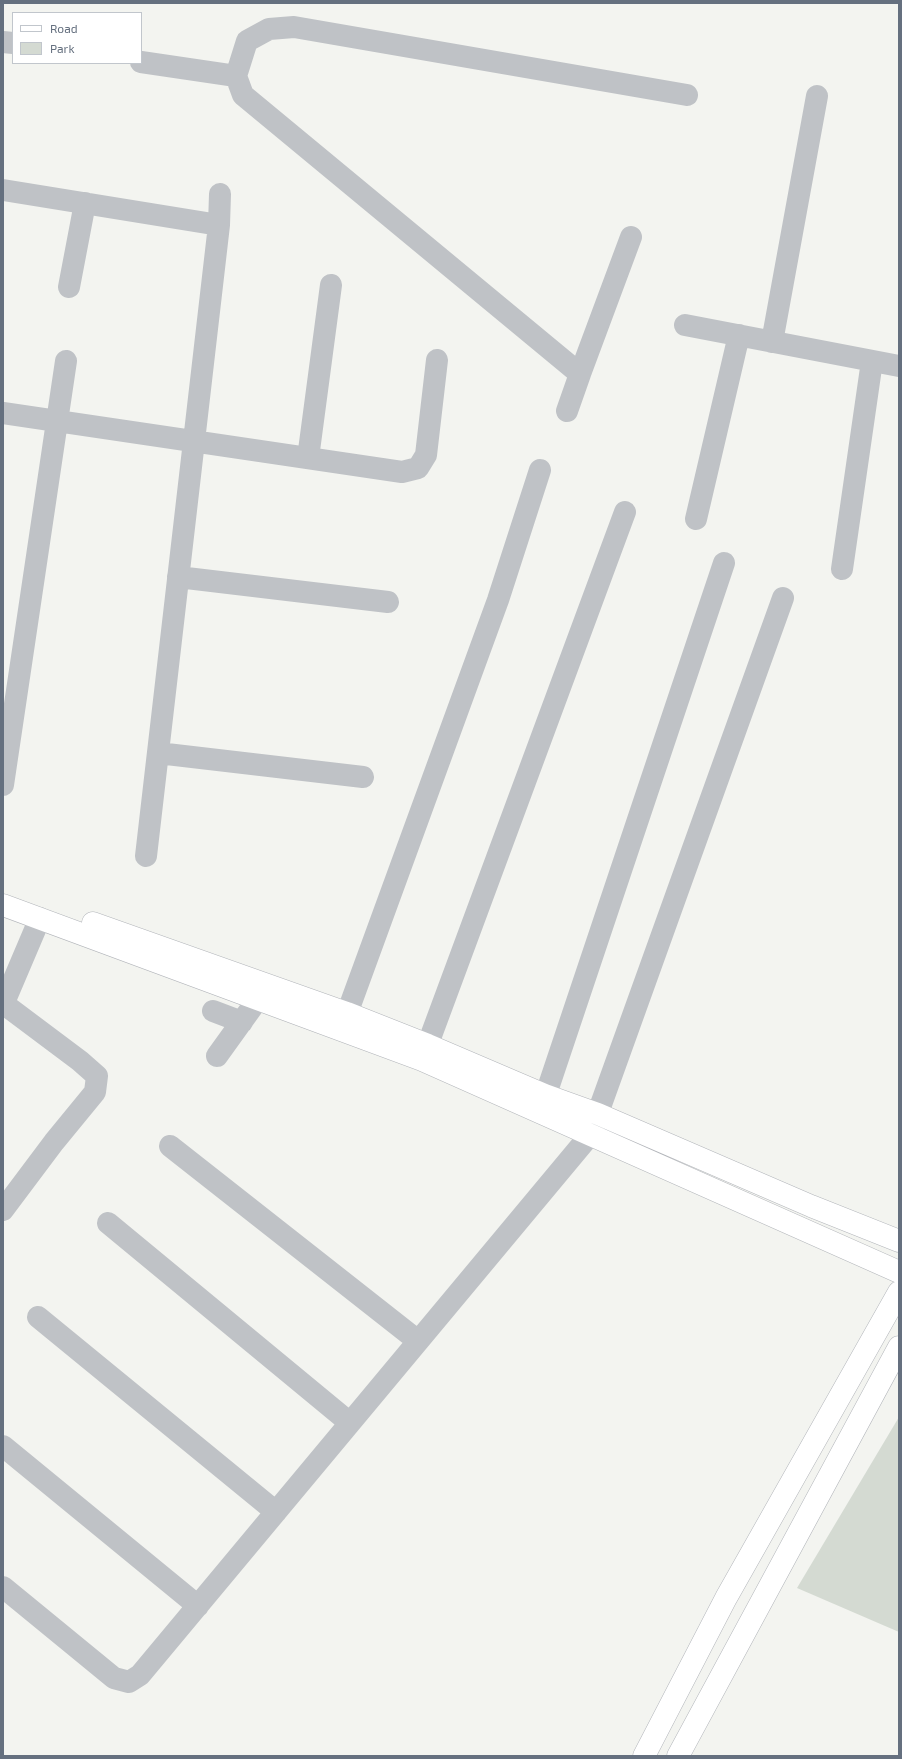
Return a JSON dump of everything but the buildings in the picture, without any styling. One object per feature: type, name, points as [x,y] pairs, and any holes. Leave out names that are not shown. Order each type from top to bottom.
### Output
[{"type":"street","points":[[580,374],[243,95],[236,76],[247,41],[269,29],[294,27],[687,95]]},
{"type":"street","points":[[142,62],[236,76]]},
{"type":"street","points":[[772,342],[817,96]]},
{"type":"street","points":[[3,190],[219,225]]},
{"type":"street","points":[[146,856],[219,225],[220,194]]},
{"type":"street","points":[[69,287],[85,203]]},
{"type":"street","points":[[567,411],[630,237]]},
{"type":"street","points":[[308,458],[331,285]]},
{"type":"street","points":[[685,325],[899,366]]},
{"type":"street","points":[[696,519],[739,335]]},
{"type":"street","points":[[3,413],[402,472],[418,468],[426,454],[437,360]]},
{"type":"street","points":[[3,785],[66,361]]},
{"type":"street","points":[[842,569],[872,361]]},
{"type":"street","points":[[344,1022],[498,600],[540,470]]},
{"type":"street","points":[[425,1052],[625,512]]},
{"type":"street","points":[[542,1103],[724,563]]},
{"type":"street","points":[[178,577],[388,602]]},
{"type":"street","points":[[3,1587],[114,1678],[129,1682],[140,1675],[590,1134],[783,598]]},
{"type":"street","points":[[158,753],[362,778]]},
{"type":"street","points":[[3,893],[120,940],[258,999],[344,1022]]},
{"type":"street","points":[[3,906],[120,940],[425,1052],[542,1103],[590,1134],[899,1272]]},
{"type":"street","points":[[3,1210],[54,1142],[95,1092],[97,1076],[80,1061],[3,1004],[40,918]]},
{"type":"street","points":[[217,1056],[258,999]]},
{"type":"street","points":[[213,1010],[242,1022]]},
{"type":"street","points":[[542,1103],[598,1114],[811,1206],[899,1241]]},
{"type":"street","points":[[170,1146],[418,1341]]},
{"type":"street","points":[[802,1229],[811,1206]]},
{"type":"street","points":[[108,1223],[350,1423]]},
{"type":"street","points":[[644,1756],[726,1598],[899,1292]]},
{"type":"street","points":[[38,1317],[276,1512]]},
{"type":"street","points":[[678,1756],[899,1347]]},
{"type":"street","points":[[3,1446],[198,1606]]},
{"type":"green space","points":[[899,1417],[899,1632],[797,1588]]}]
